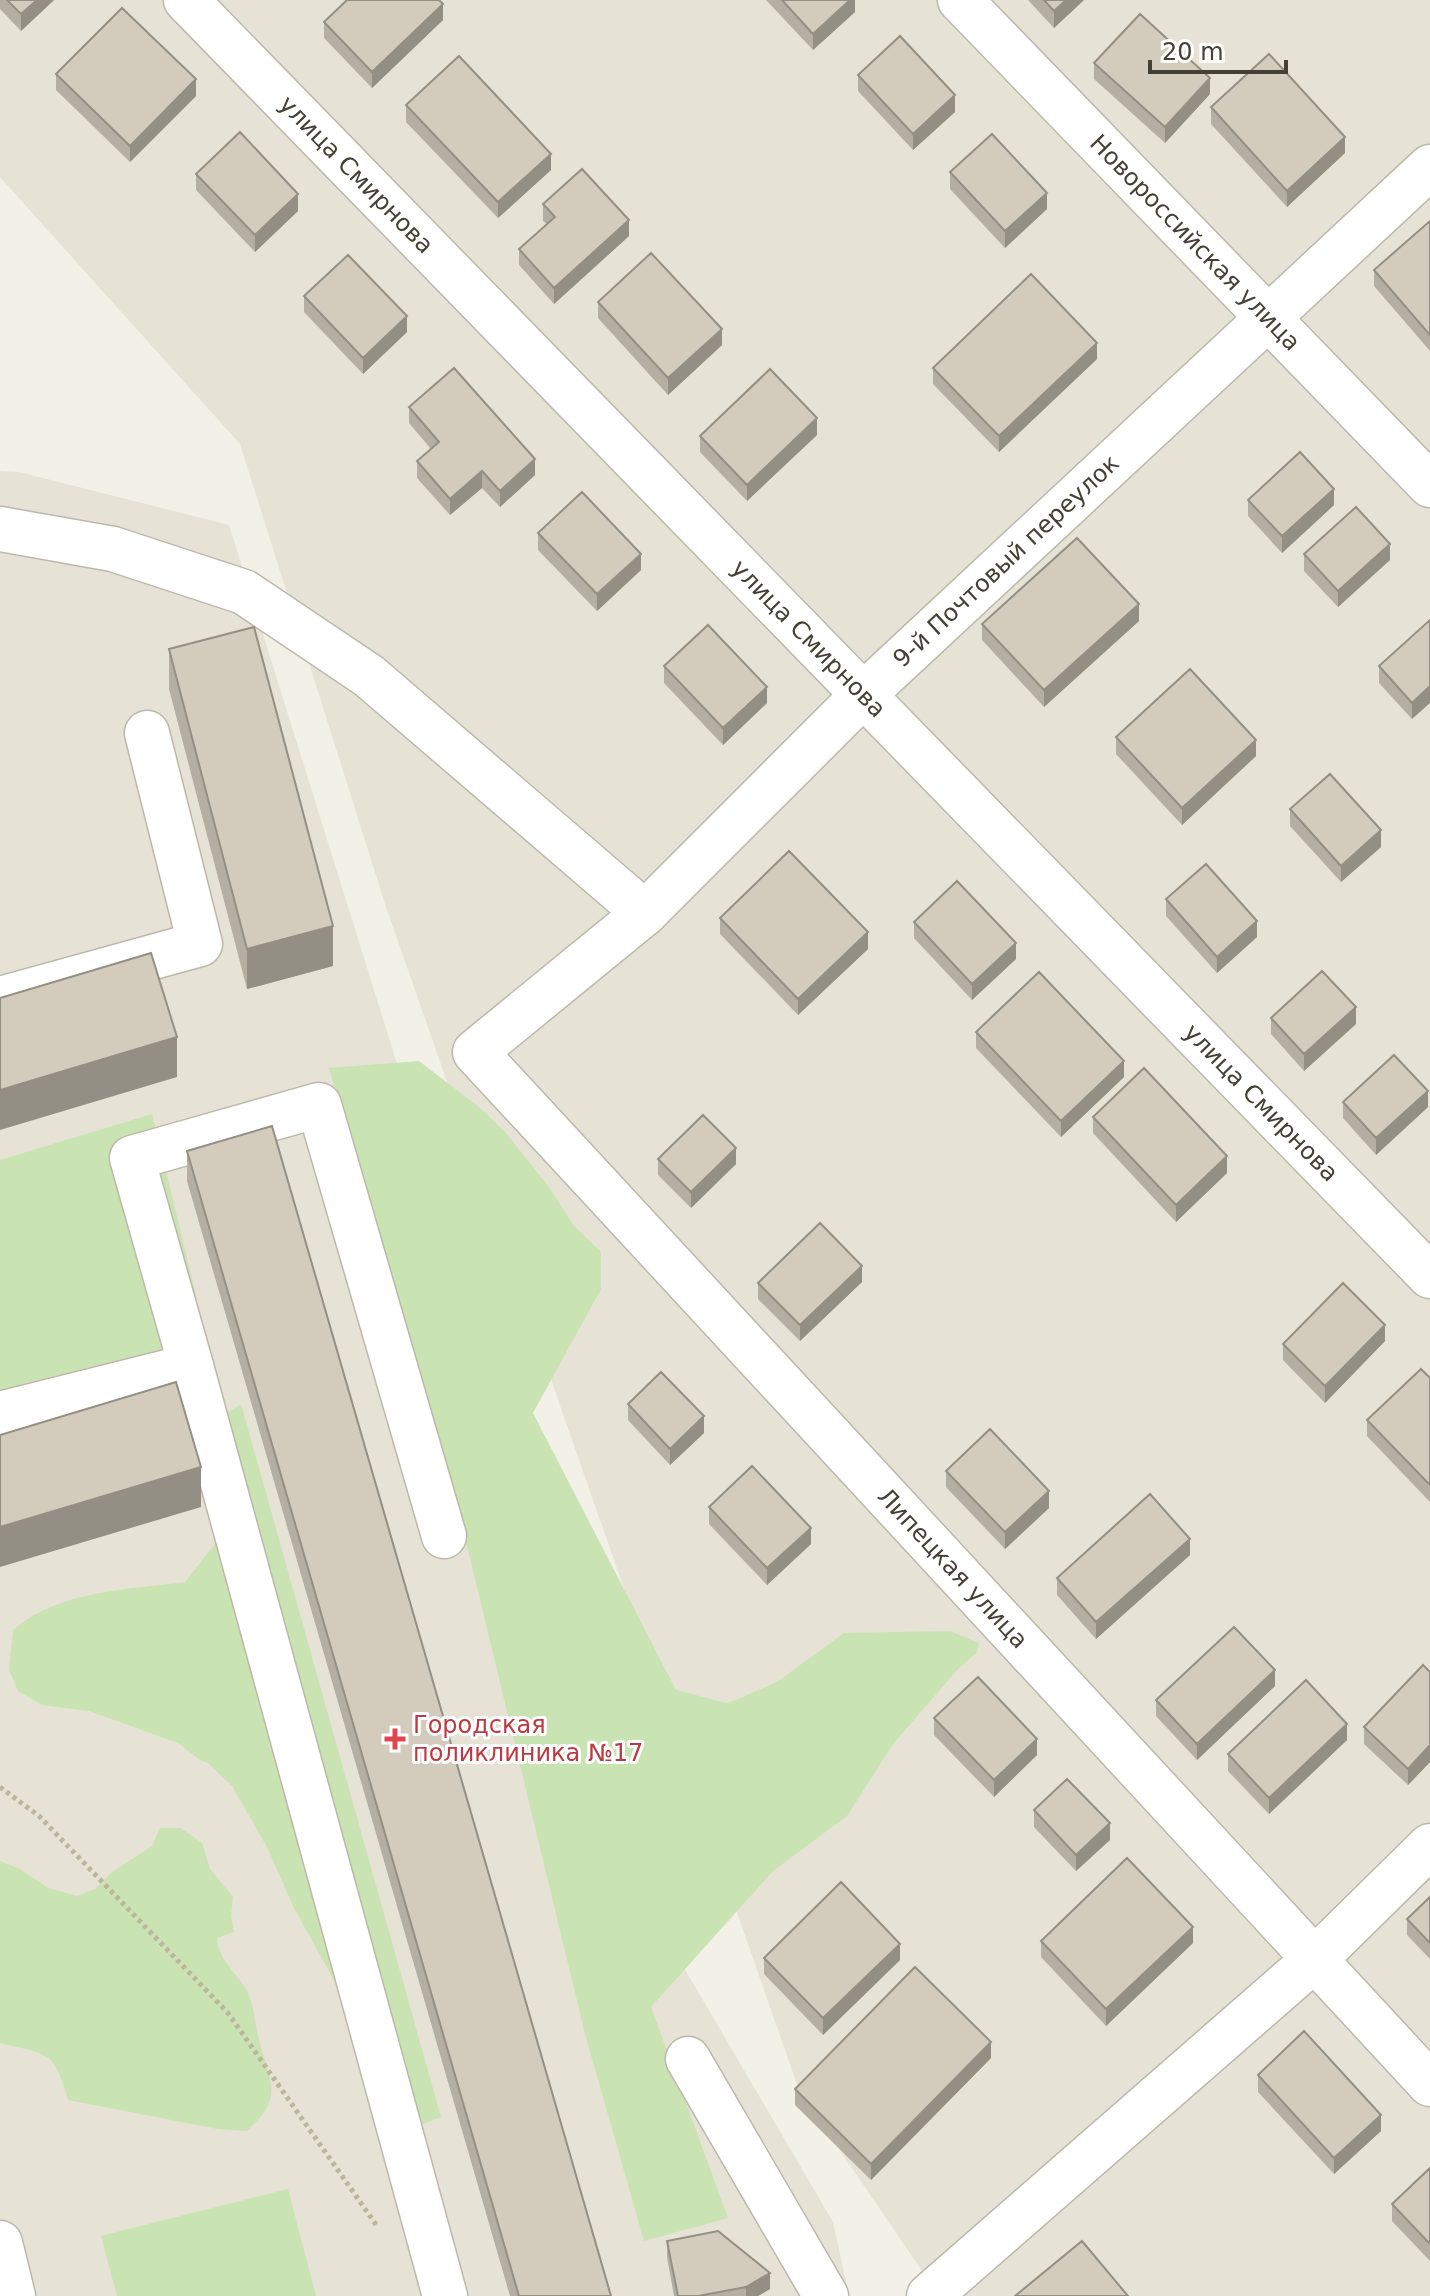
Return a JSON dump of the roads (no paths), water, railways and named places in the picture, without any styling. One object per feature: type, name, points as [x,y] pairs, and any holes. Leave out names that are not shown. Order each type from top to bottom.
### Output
[{"type":"street","name":"улица Смирнова","points":[[186,0],[1430,1276]]},
{"type":"street","name":"Новороссийская улица","points":[[960,0],[1430,485]]},
{"type":"street","name":"9-й Почтовый переулок","points":[[475,1052],[645,913],[863,695],[1430,167]]},
{"type":"street","points":[[0,529],[113,549],[244,592],[369,676],[645,913]]},
{"type":"street","points":[[0,999],[200,944],[147,733]]},
{"type":"street","name":"Липецкая улица","points":[[475,1052],[1430,2084]]},
{"type":"street","points":[[444,1536],[319,1105],[132,1158],[445,2296]]},
{"type":"street","points":[[0,1414],[191,1366]]},
{"type":"street","points":[[929,2296],[1316,1958],[1430,1846]]},
{"type":"street","points":[[688,2059],[826,2296]]},
{"type":"street","points":[[0,2243],[13,2296]]},
{"type":"place","name":"Городская поликлиника №17","points":[[395,1739]]}]
